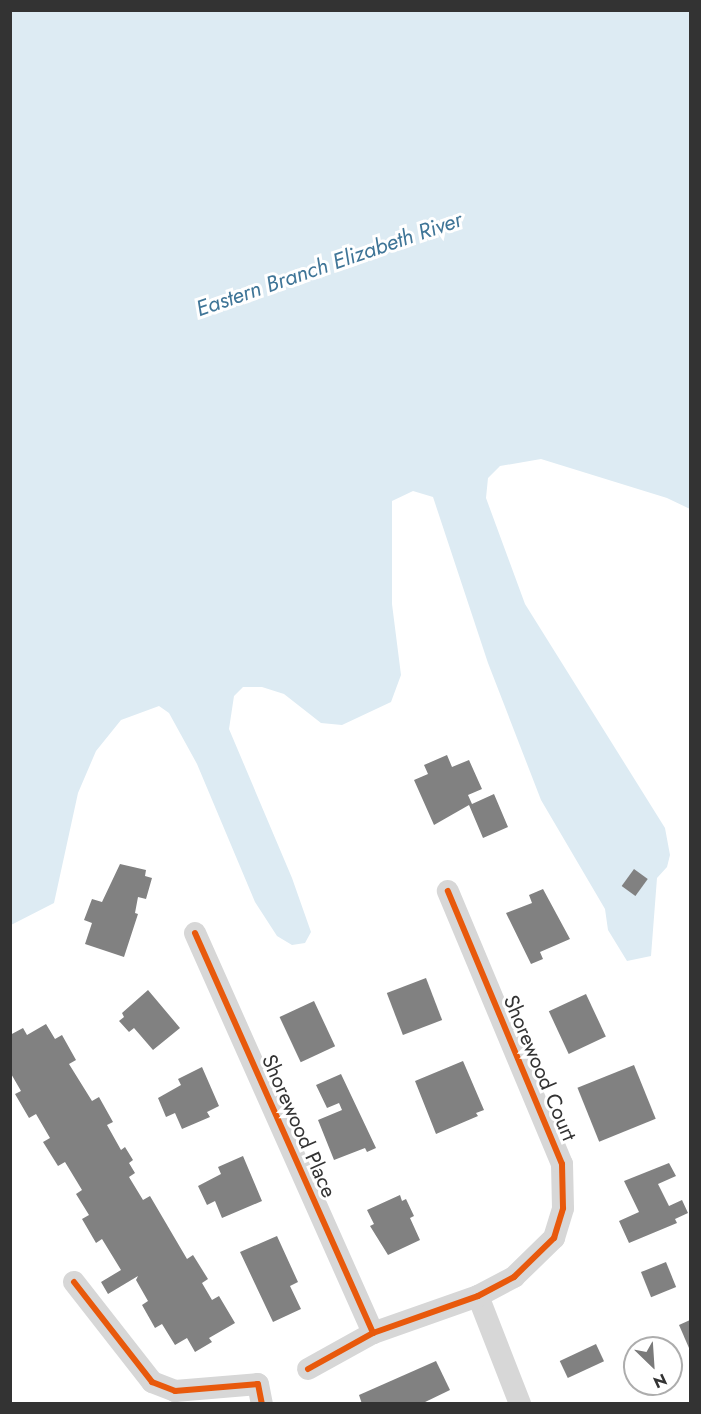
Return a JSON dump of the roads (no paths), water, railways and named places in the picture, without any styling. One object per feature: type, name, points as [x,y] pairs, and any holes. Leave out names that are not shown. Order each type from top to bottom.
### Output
[{"type":"street","name":"Shorewood Court","points":[[308,1369],[374,1333],[478,1296],[514,1277],[554,1238],[564,1208],[562,1164],[448,891]]},
{"type":"street","name":"Shorewood Place","points":[[195,933],[374,1333]]},
{"type":"street","points":[[74,1282],[152,1382],[175,1391],[260,1394]]},
{"type":"street","points":[[478,1296],[520,1404]]},
{"type":"water","name":"Eastern Branch Elizabeth River","points":[[11,11],[690,11],[690,509],[667,498],[541,459],[500,466],[488,478],[486,498],[525,604],[665,828],[670,855],[667,867],[657,878],[651,956],[627,961],[608,930],[605,909],[541,800],[488,663],[433,497],[413,491],[392,501],[392,604],[401,675],[391,702],[342,725],[321,723],[284,694],[262,687],[243,687],[234,696],[229,729],[292,878],[311,932],[305,943],[292,945],[277,936],[255,902],[197,764],[169,713],[159,706],[121,720],[96,751],[78,793],[54,903],[11,925]]}]
